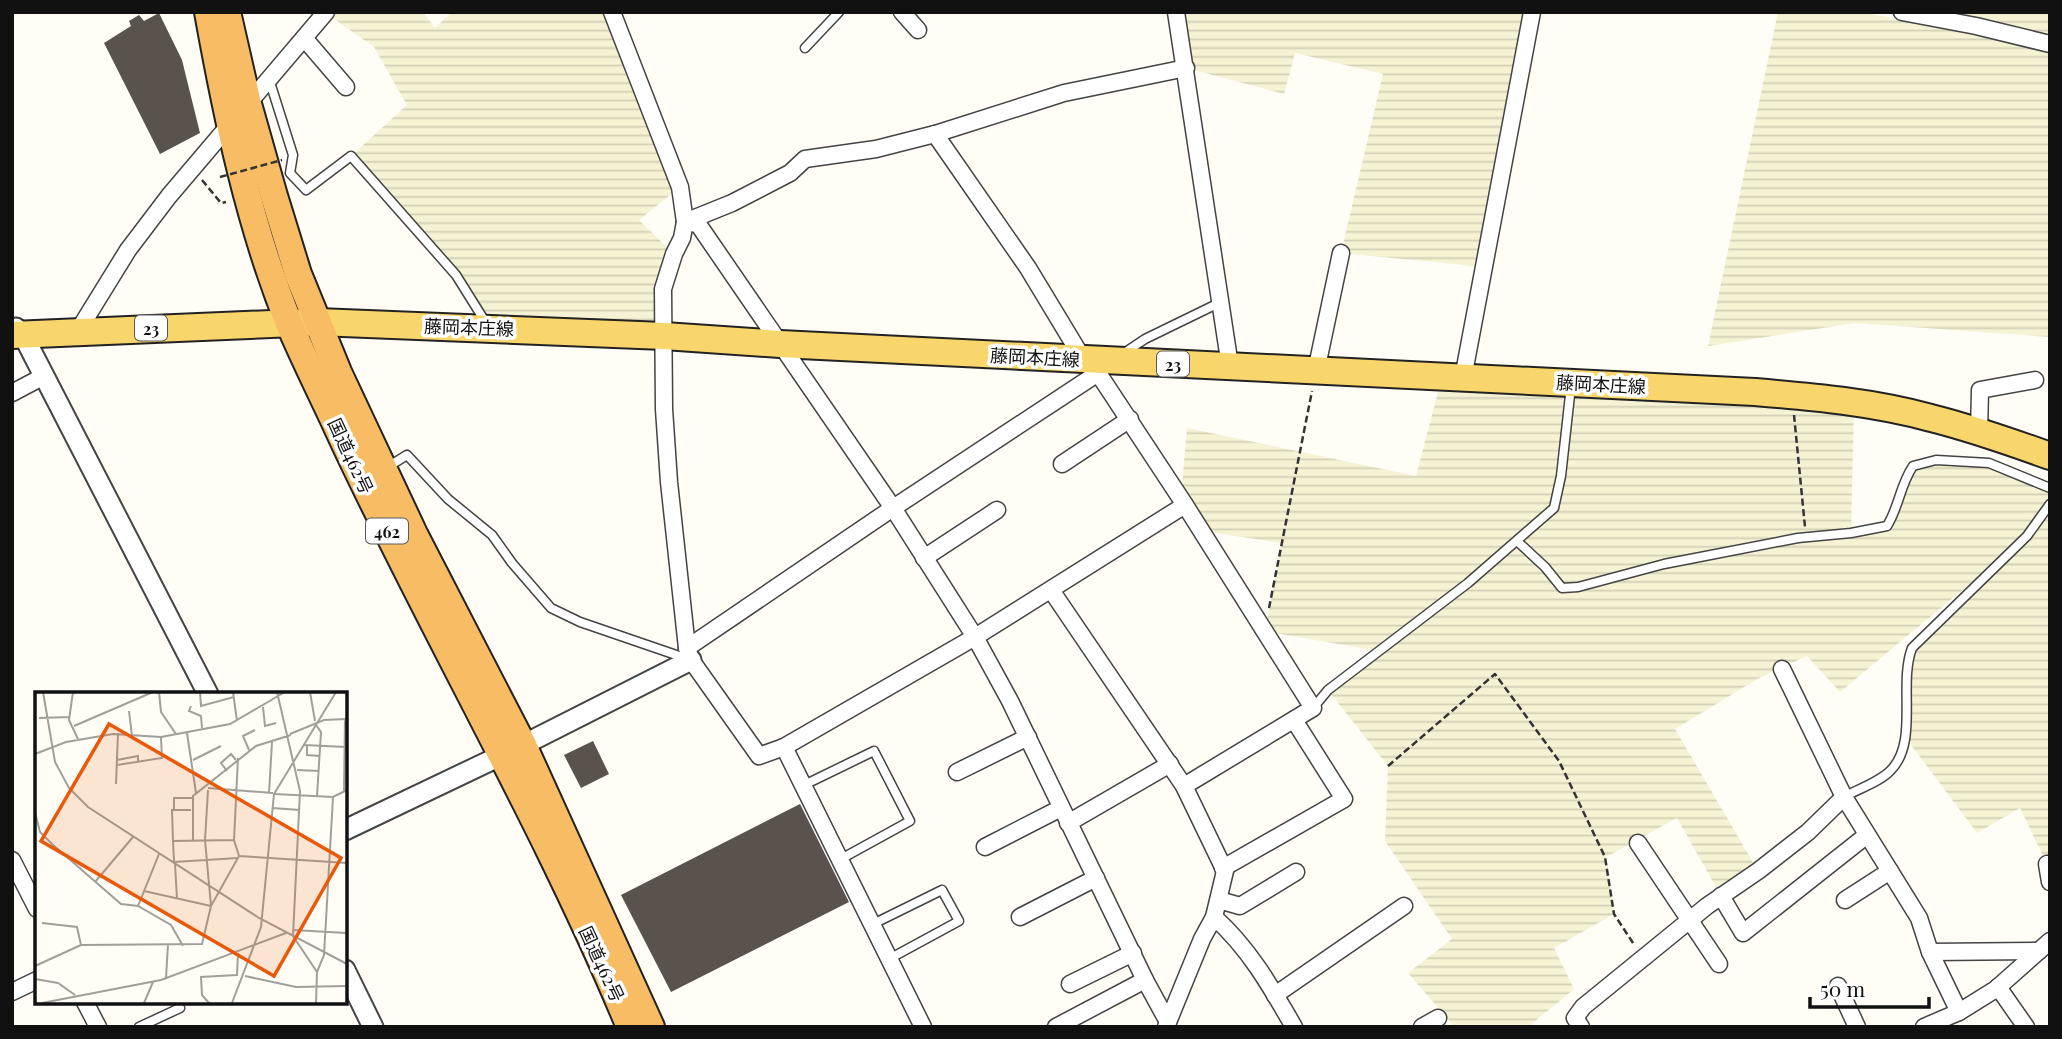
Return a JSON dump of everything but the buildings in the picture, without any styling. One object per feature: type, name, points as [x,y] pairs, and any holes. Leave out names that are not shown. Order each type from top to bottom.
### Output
[{"type":"highway","name":"国道462号","points":[[208,12],[229,126],[289,323],[361,479],[512,750],[651,1027]]},
{"type":"highway","name":"国道462号","points":[[227,12],[248,104],[298,274],[383,470],[512,750],[630,1027]]},
{"type":"main road","name":"藤岡本庄線","points":[[16,332],[318,322],[489,328],[1098,363],[1230,366],[1793,395],[1880,407],[1931,418],[2050,456]]},
{"type":"street","points":[[78,331],[128,250],[169,196],[326,12]]},
{"type":"street","points":[[612,12],[680,187],[685,222],[682,238],[663,289],[664,409],[669,482],[689,654],[759,756],[783,747],[975,637],[1185,505]]},
{"type":"street","points":[[902,12],[918,30]]},
{"type":"street","points":[[1176,12],[1230,366]]},
{"type":"street","points":[[1463,378],[1532,12]]},
{"type":"street","points":[[1902,12],[2050,44]]},
{"type":"street","points":[[304,38],[346,87]]},
{"type":"street","points":[[685,222],[732,204],[790,173],[805,159],[876,149],[935,134],[1064,93],[1186,68]]},
{"type":"street","points":[[935,134],[1098,363],[1130,419],[1313,708],[1184,786]]},
{"type":"street","points":[[685,222],[698,224],[893,508],[975,637],[1028,737],[1167,1025]]},
{"type":"street","points":[[1316,371],[1341,253]]},
{"type":"street","points":[[16,332],[44,376],[207,692]]},
{"type":"street","points":[[346,830],[512,750],[689,654],[1098,363]]},
{"type":"street","points":[[12,393],[44,376]]},
{"type":"street","points":[[1979,432],[1980,390],[2035,380]]},
{"type":"street","points":[[1062,464],[1130,419]]},
{"type":"street","points":[[924,558],[997,510]]},
{"type":"street","points":[[1051,590],[1184,786],[1223,868],[1223,884],[1214,917],[1202,939],[1167,1025]]},
{"type":"street","points":[[1782,669],[1844,797],[1919,918],[1930,952],[1959,1012]]},
{"type":"street","points":[[1223,868],[1343,799],[1294,720]]},
{"type":"street","points":[[957,772],[1028,737]]},
{"type":"street","points":[[783,747],[923,1027]]},
{"type":"street","points":[[985,848],[1064,816],[1170,764]]},
{"type":"street","points":[[1580,1027],[1575,1018],[1583,1007],[1690,920],[1808,832],[1844,797]]},
{"type":"street","points":[[1721,896],[1743,933],[1867,835]]},
{"type":"street","points":[[1638,843],[1719,964]]},
{"type":"street","points":[[12,860],[35,905]]},
{"type":"street","points":[[2047,864],[2050,882]]},
{"type":"street","points":[[1845,900],[1890,871]]},
{"type":"street","points":[[1219,900],[1240,906],[1296,872]]},
{"type":"street","points":[[1020,917],[1096,878]]},
{"type":"street","points":[[1275,995],[1404,906]]},
{"type":"street","points":[[1214,917],[1233,934],[1255,961],[1294,1027]]},
{"type":"street","points":[[1930,952],[2044,946]]},
{"type":"street","points":[[1924,1027],[1959,1012],[1998,988],[2044,946]]},
{"type":"street","points":[[1070,984],[1133,953]]},
{"type":"street","points":[[346,972],[373,1027]]},
{"type":"street","points":[[1056,1027],[1145,980]]},
{"type":"street","points":[[12,992],[35,981]]},
{"type":"street","points":[[1838,986],[1857,1027]]},
{"type":"street","points":[[1998,988],[2026,1027]]},
{"type":"street","points":[[86,1004],[98,1027]]},
{"type":"street","points":[[1422,1027],[1438,1018]]},
{"type":"lane","points":[[805,48],[839,12]]},
{"type":"lane","points":[[269,79],[293,155],[290,173],[306,190],[351,156],[456,275],[489,328]]},
{"type":"lane","points":[[1098,363],[1221,302]]},
{"type":"lane","points":[[1313,708],[1328,690],[1468,583],[1554,508],[1561,476],[1572,383]]},
{"type":"lane","points":[[383,470],[407,455],[448,499],[492,535],[512,564],[551,608],[580,622],[689,654]]},
{"type":"lane","points":[[1517,541],[1562,588],[1578,587],[1664,564],[1805,537],[1851,533],[1887,526],[1904,479],[1913,466],[1936,460],[1989,463],[2050,488]]},
{"type":"lane","points":[[1844,797],[1890,771],[1901,757],[1906,737],[1905,684],[1912,648],[2027,536],[2050,504]]},
{"type":"lane","points":[[802,787],[873,751],[910,821],[839,860]]},
{"type":"lane","points":[[873,924],[942,890],[959,921],[889,959]]},
{"type":"lane","points":[[139,1027],[180,1008]]},
{"type":"path","points":[[219,177],[282,160]]},
{"type":"path","points":[[202,180],[221,203],[228,202]]},
{"type":"path","points":[[1265,631],[1316,371]]},
{"type":"path","points":[[1793,395],[1805,537]]},
{"type":"path","points":[[1388,766],[1495,674],[1559,761],[1605,857],[1614,914],[1643,957]]},
{"type":"shaded area","points":[[423,12],[435,28],[452,12],[612,12],[680,187],[639,220],[674,254],[664,336],[489,328],[456,275],[351,156],[407,105],[374,47],[326,13]]},
{"type":"shaded area","points":[[1176,12],[1532,12],[1484,267],[1341,253],[1383,74],[1295,53],[1284,94],[1186,68]]},
{"type":"shaded area","points":[[1778,12],[1861,12],[2050,47],[2050,337],[1855,323],[1708,346]]},
{"type":"shaded area","points":[[1901,12],[2050,12],[2050,45]]},
{"type":"shaded area","points":[[1442,377],[1854,402],[1851,533],[1887,526],[1913,466],[1936,460],[1989,463],[2050,488],[2050,863],[2047,864],[2020,808],[1977,833],[1906,738],[1907,659],[2020,542],[1840,692],[1807,656],[1759,678],[1675,729],[1758,871],[1721,896],[1677,818],[1606,857],[1614,914],[1554,948],[1574,989],[1528,1027],[1455,1027],[1408,973],[1452,939],[1385,841],[1388,766],[1328,690],[1378,651],[1265,631],[1282,543],[1202,531],[1180,509],[1187,428],[1416,476]]}]
